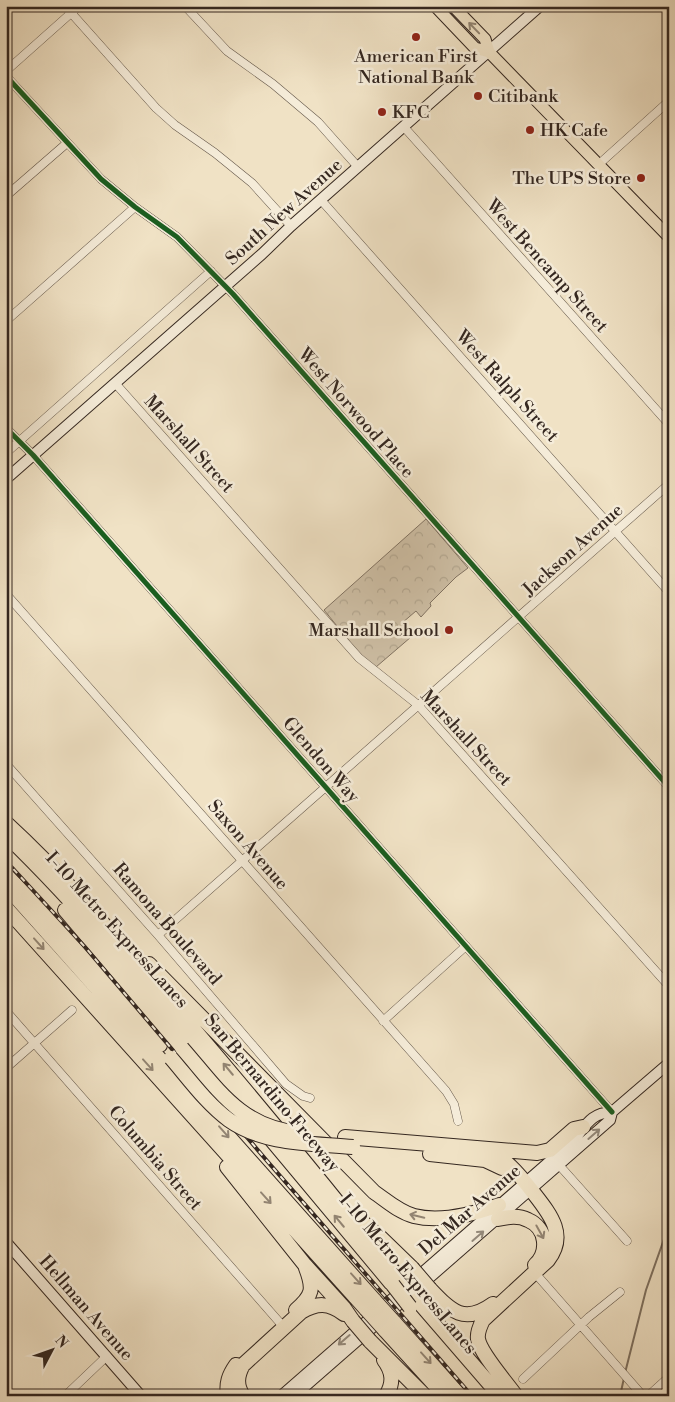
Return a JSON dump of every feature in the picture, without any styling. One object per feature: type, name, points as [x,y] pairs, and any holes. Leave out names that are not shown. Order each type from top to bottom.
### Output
[{"type":"highway","points":[[6,816],[32,847]]},
{"type":"highway","name":"San Bernardino Freeway","points":[[6,823],[32,847],[93,911],[340,1204],[396,1282]]},
{"type":"highway","name":"I-10 Metro ExpressLanes","points":[[6,835],[64,895],[150,993],[414,1303],[487,1396]]},
{"type":"highway","points":[[6,846],[47,889],[182,1048],[234,1106],[250,1118],[267,1126],[289,1132],[485,1160],[502,1168],[526,1186]]},
{"type":"highway","points":[[6,874],[58,929],[213,1106],[242,1128],[259,1135],[275,1138],[537,1153],[550,1150],[574,1129],[583,1127]]},
{"type":"highway","points":[[6,886],[370,1305]]},
{"type":"highway","points":[[6,908],[210,1136],[389,1325],[460,1396]]},
{"type":"highway","points":[[93,911],[177,992],[374,1192],[397,1209],[414,1216],[430,1218],[470,1214],[499,1205]]},
{"type":"highway","points":[[210,1136],[221,1159],[305,1265],[344,1308],[387,1363],[393,1382],[386,1396]]},
{"type":"highway","points":[[483,1149],[494,1153],[507,1162],[547,1209],[554,1224],[557,1238],[553,1254],[483,1320],[478,1333],[478,1339],[484,1353],[516,1396]]},
{"type":"highway","points":[[340,1204],[380,1236],[446,1306],[454,1311],[468,1315],[492,1304],[538,1263],[544,1250],[543,1236],[535,1224],[515,1216],[498,1219]]},
{"type":"highway","points":[[228,1396],[227,1385],[233,1369],[242,1358],[281,1324],[310,1294],[312,1284],[305,1265]]},
{"type":"highway","points":[[414,1303],[500,1396]]},
{"type":"highway","points":[[243,1396],[238,1386],[238,1375],[243,1365],[301,1312],[311,1306],[326,1304],[341,1311],[353,1321]]},
{"type":"highway","points":[[389,1325],[445,1396]]},
{"type":"highway","points":[[370,1341],[423,1394]]},
{"type":"highway","points":[[395,1396],[412,1390],[423,1394]]},
{"type":"main road","points":[[435,6],[475,48],[489,52]]},
{"type":"main road","points":[[453,6],[485,39],[489,52],[669,237]]},
{"type":"main road","name":"South New Avenue","points":[[33,455],[262,255],[291,226],[540,6]]},
{"type":"main road","points":[[6,479],[33,455]]},
{"type":"main road","name":"Del Mar Avenue","points":[[280,1396],[499,1205],[559,1165],[610,1120],[612,1112],[669,1062]]},
{"type":"main road","name":"Del Mar Avenue","points":[[294,1396],[498,1219],[526,1186],[573,1141],[583,1127],[600,1113],[612,1112]]},
{"type":"main road","name":"Hellman Avenue","points":[[9,1249],[141,1396]]},
{"type":"street","points":[[65,6],[156,108],[175,125],[252,183],[291,226]]},
{"type":"street","points":[[6,71],[79,6]]},
{"type":"street","points":[[185,6],[227,51],[273,84],[318,122],[358,167]]},
{"type":"street","name":"West Norwood Place","points":[[6,76],[101,179],[135,208],[177,237],[225,286],[669,787]]},
{"type":"street","points":[[598,165],[669,101]]},
{"type":"street","name":"West Bencamp Street","points":[[404,127],[669,424]]},
{"type":"street","points":[[6,196],[67,143]]},
{"type":"street","name":"West Ralph Street","points":[[322,200],[669,592]]},
{"type":"street","points":[[6,321],[135,208]]},
{"type":"street","points":[[6,453],[211,271]]},
{"type":"street","name":"Marshall Street","points":[[115,383],[359,658],[418,705],[669,986]]},
{"type":"street","name":"Glendon Way","points":[[6,428],[33,455],[612,1112]]},
{"type":"street","name":"Jackson Avenue","points":[[158,935],[669,484]]},
{"type":"street","name":"Saxon Avenue","points":[[6,594],[446,1091],[454,1104],[458,1121]]},
{"type":"street","name":"Ramona Boulevard","points":[[6,764],[158,935],[286,1084],[303,1096],[310,1098]]},
{"type":"street","points":[[383,1020],[466,946]]},
{"type":"street","points":[[6,1068],[72,1010]]},
{"type":"street","name":"Columbia Street","points":[[6,1011],[281,1324]]},
{"type":"street","points":[[559,1165],[627,1241]]},
{"type":"street","points":[[535,1273],[643,1396]]},
{"type":"street","points":[[523,1379],[581,1324],[620,1292]]},
{"type":"street","points":[[65,1396],[107,1356]]},
{"type":"street","points":[[648,1396],[669,1377]]},
{"type":"green space","points":[[426,519],[468,568],[456,577],[430,603],[431,606],[421,617],[416,611],[402,623],[411,637],[376,667],[363,658],[324,610]]},
{"type":"waterway","points":[[625,1373],[646,1290],[669,1225]]},
{"type":"waterway","points":[[620,1396],[624,1378]]},
{"type":"railway","points":[[6,861],[85,947],[268,1162],[472,1396]]},
{"type":"cycle path","points":[[6,76],[101,179],[135,207],[177,237],[233,294],[669,787]]},
{"type":"cycle path","points":[[6,428],[33,455],[612,1112]]},
{"type":"place","name":"American First National Bank","points":[[416,37]]},
{"type":"place","name":"Citibank","points":[[478,96]]},
{"type":"place","name":"KFC","points":[[382,112]]},
{"type":"place","name":"HK Cafe","points":[[530,130]]},
{"type":"place","name":"The UPS Store","points":[[641,178]]},
{"type":"place","name":"Marshall School","points":[[449,630]]}]
